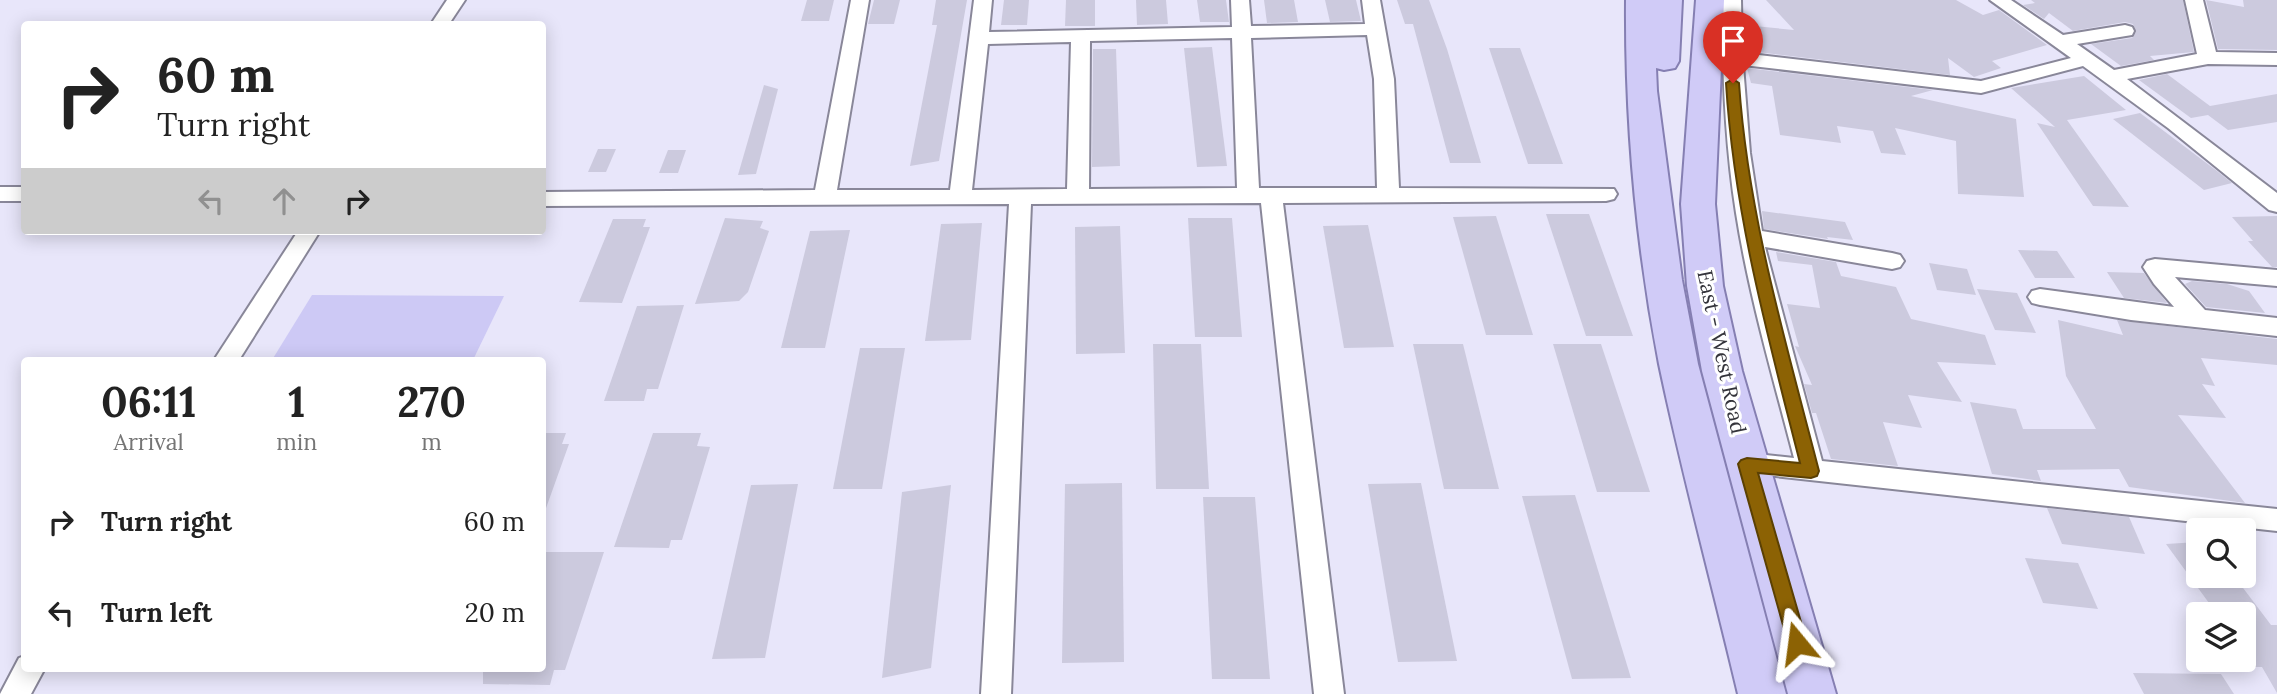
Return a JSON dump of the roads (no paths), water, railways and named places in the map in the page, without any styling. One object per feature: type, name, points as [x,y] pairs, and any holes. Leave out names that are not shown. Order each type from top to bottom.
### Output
[{"type":"main road","name":"East - West Road","points":[[1640,0],[1641,91],[1664,280],[1679,365],[1762,694]]},
{"type":"main road","points":[[1654,192],[1675,21],[1691,0]]},
{"type":"main road","name":"East - West Road","points":[[1710,0],[1698,204],[1708,298],[1722,371],[1812,694]]},
{"type":"main road","points":[[1675,21],[1698,204]]},
{"type":"street","points":[[442,21],[456,0]]},
{"type":"street","points":[[825,198],[860,0]]},
{"type":"street","points":[[960,197],[983,0]]},
{"type":"street","points":[[1240,0],[1259,195],[1329,694]]},
{"type":"street","points":[[1371,0],[1384,79],[1388,195]]},
{"type":"street","points":[[1732,0],[1731,57],[1736,135],[1752,237],[1811,471]]},
{"type":"street","points":[[1999,0],[2113,76],[2277,204]]},
{"type":"street","points":[[2194,0],[2208,58]]},
{"type":"street","points":[[979,38],[1377,29]]},
{"type":"street","points":[[2061,41],[2125,31]]},
{"type":"street","points":[[1078,197],[1081,36]]},
{"type":"street","points":[[1731,57],[1981,87],[2088,59]]},
{"type":"street","points":[[2113,76],[2208,58],[2277,60]]},
{"type":"street","points":[[0,194],[21,194]]},
{"type":"street","points":[[546,199],[1606,194]]},
{"type":"street","points":[[996,694],[1020,197]]},
{"type":"street","points":[[228,357],[306,235]]},
{"type":"street","points":[[1752,237],[1892,261]]},
{"type":"street","points":[[2199,319],[2155,267],[2277,278]]},
{"type":"street","points":[[2040,297],[2277,327]]},
{"type":"street","points":[[1747,464],[2277,520]]},
{"type":"street","points":[[14,694],[28,672]]}]
